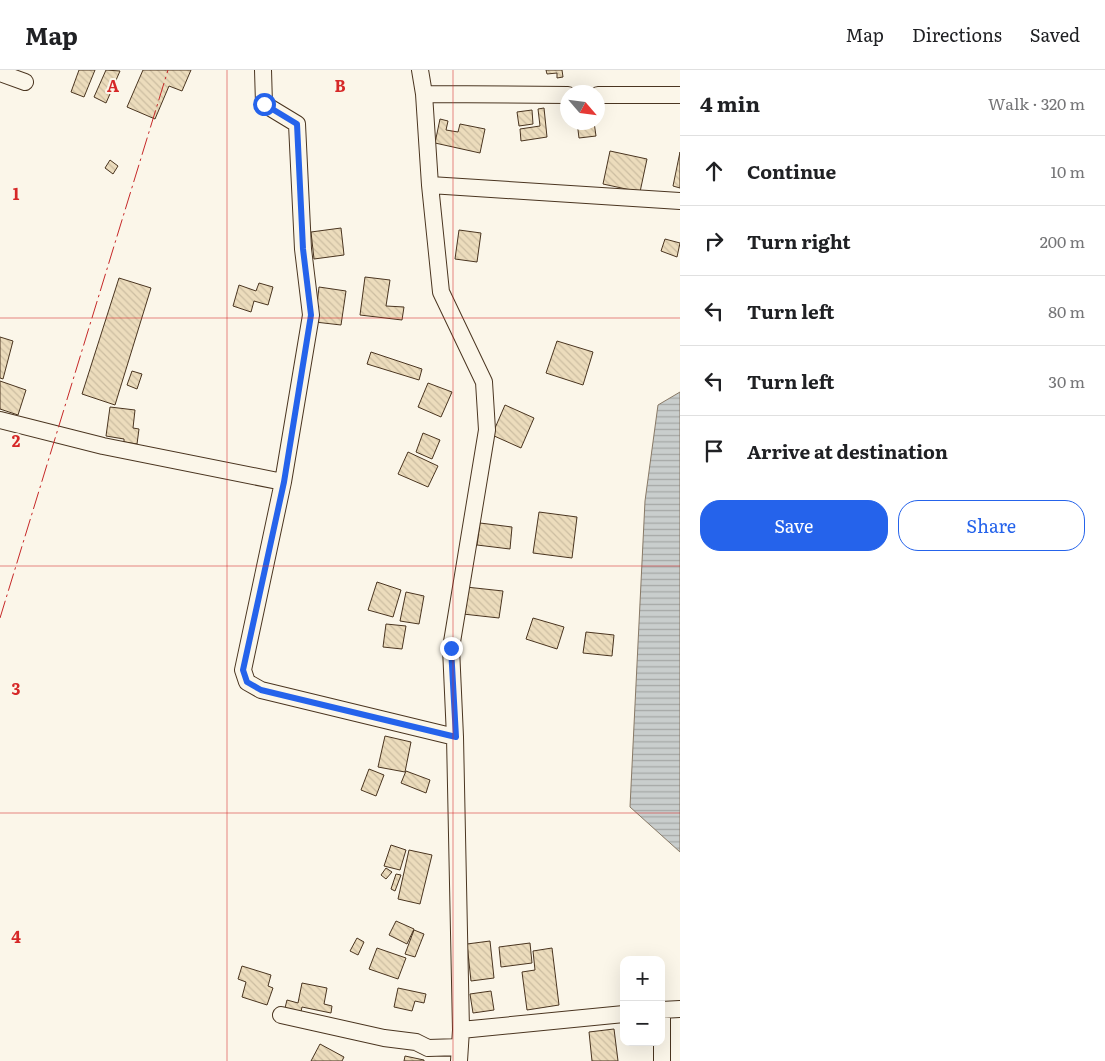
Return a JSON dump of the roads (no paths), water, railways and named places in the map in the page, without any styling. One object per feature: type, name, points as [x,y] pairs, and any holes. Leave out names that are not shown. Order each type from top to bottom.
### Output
[{"type":"street","points":[[263,70],[264,104],[297,124],[303,249],[311,315],[284,482],[243,670],[247,682],[261,690],[456,737]]},
{"type":"street","points":[[281,1015],[384,1038],[416,1042],[428,1048],[460,1054],[456,737],[451,648],[487,430],[484,382],[442,292],[430,185],[424,94],[420,70]]},
{"type":"street","points":[[0,73],[25,82]]},
{"type":"street","points":[[424,94],[560,95]]},
{"type":"street","points":[[605,95],[680,95]]},
{"type":"street","points":[[430,185],[680,201]]},
{"type":"street","points":[[0,420],[103,446],[284,482]]},
{"type":"street","points":[[665,1010],[680,1008]]},
{"type":"street","points":[[461,1030],[620,1014]]},
{"type":"street","points":[[662,1046],[662,1061]]}]
